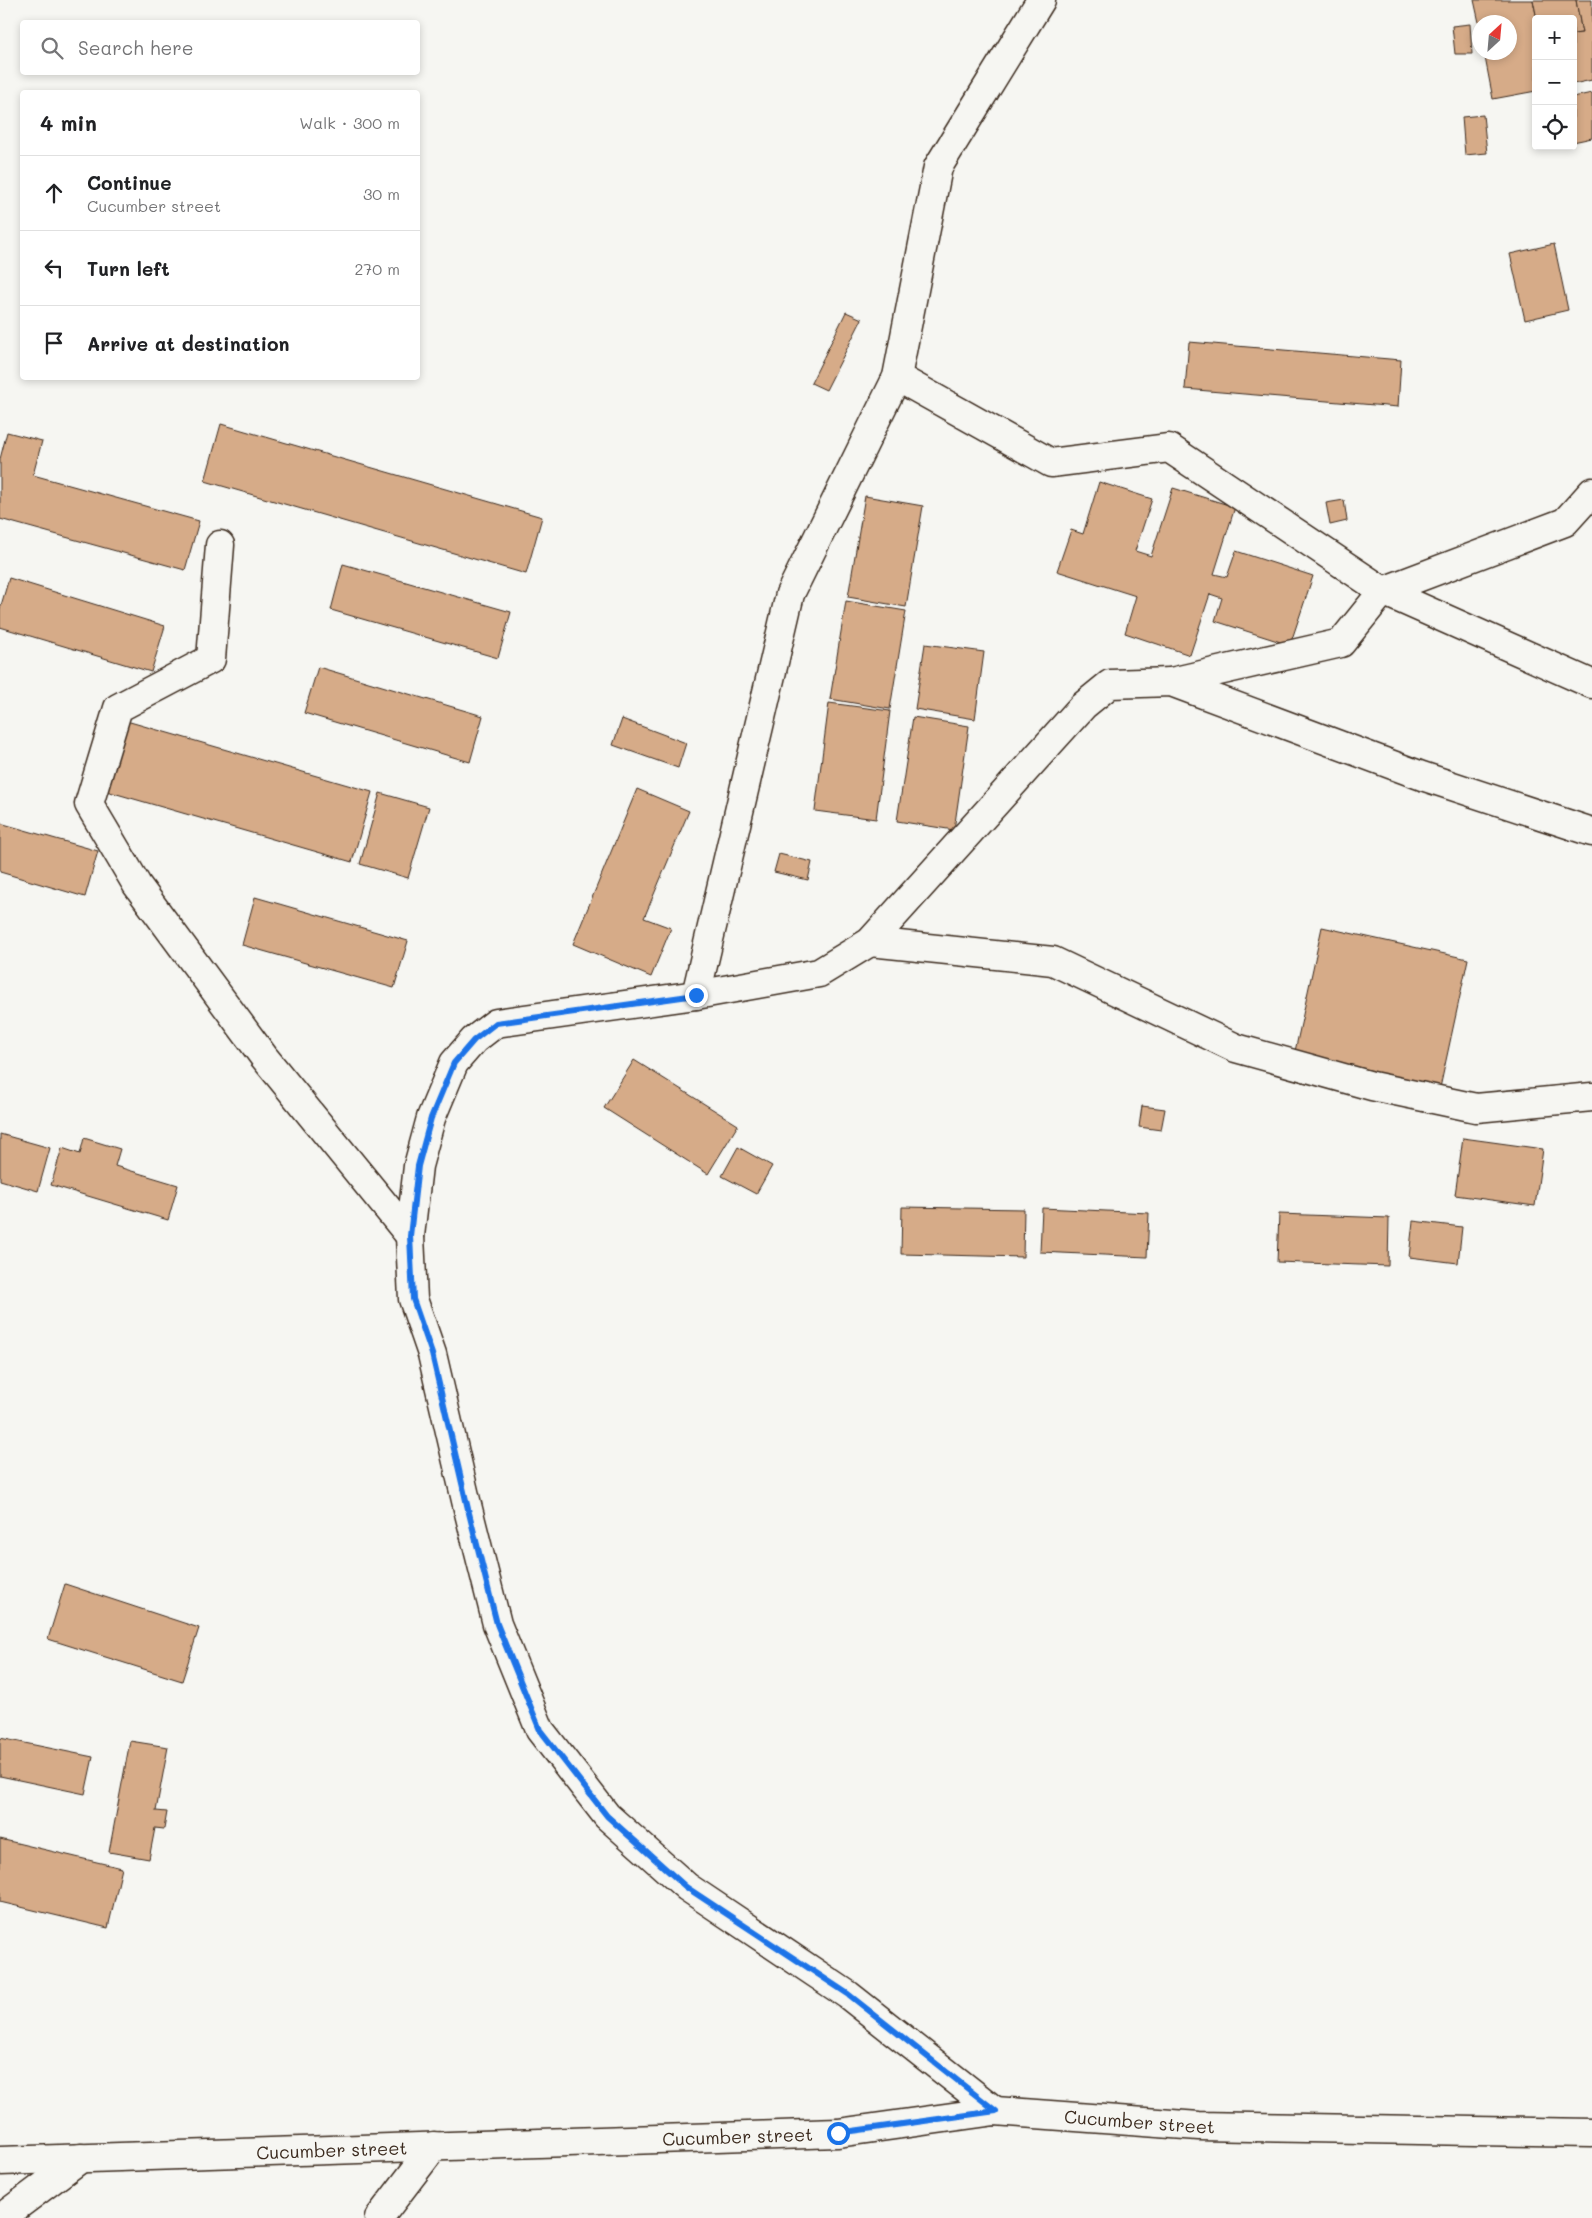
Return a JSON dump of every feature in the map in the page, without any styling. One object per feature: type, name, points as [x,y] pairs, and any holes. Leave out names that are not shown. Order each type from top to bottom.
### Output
[{"type":"street","points":[[696,995],[790,594],[898,377],[938,167],[1041,0]]},
{"type":"street","points":[[898,377],[1051,463],[1169,448],[1383,591],[1592,684]]},
{"type":"street","points":[[996,2111],[848,1994],[686,1887],[607,1816],[540,1730],[497,1624],[432,1354],[413,1299],[410,1236],[418,1166],[431,1118],[454,1063],[474,1040],[496,1023],[696,995],[819,973],[870,942],[1083,706],[1110,684],[1172,682],[1341,643],[1383,591],[1565,522],[1592,492]]},
{"type":"street","points":[[220,545],[211,659],[118,708],[89,804],[137,885],[252,1042],[410,1236]]},
{"type":"street","points":[[1172,682],[1422,776],[1592,832]]},
{"type":"street","points":[[870,942],[1053,961],[1236,1048],[1372,1086],[1476,1108],[1592,1097]]},
{"type":"street","name":"Cucumber street","points":[[0,2161],[838,2133],[996,2111],[1199,2126],[1592,2133]]},
{"type":"street","points":[[379,2218],[434,2146]]},
{"type":"street","points":[[1,2218],[81,2158]]},
{"type":"building","points":[[1474,0],[1533,0],[1536,15],[1532,15],[1532,92],[1493,99],[1486,60],[1517,60],[1517,15],[1477,15]]},
{"type":"building","points":[[1533,0],[1576,0],[1582,33],[1577,34],[1577,15],[1536,15]]},
{"type":"building","points":[[1576,0],[1592,0],[1592,80],[1577,83],[1577,34],[1582,33]]},
{"type":"building","points":[[1470,24],[1472,54],[1455,54],[1452,26]]},
{"type":"building","points":[[1592,93],[1592,138],[1577,141],[1577,105],[1577,96]]},
{"type":"building","points":[[1483,115],[1487,153],[1465,155],[1462,117]]},
{"type":"building","points":[[1554,244],[1568,310],[1525,320],[1510,254]]},
{"type":"building","points":[[846,312],[862,319],[826,390],[811,383]]},
{"type":"building","points":[[1189,342],[1401,360],[1398,407],[1185,389]]},
{"type":"building","points":[[221,424],[542,517],[526,574],[205,481]]},
{"type":"building","points":[[7,432],[42,441],[33,475],[199,521],[185,570],[0,519],[0,459]]},
{"type":"building","points":[[1099,482],[1152,499],[1135,551],[1151,556],[1173,488],[1235,507],[1214,574],[1227,577],[1236,551],[1313,576],[1290,645],[1215,621],[1222,598],[1210,594],[1190,655],[1125,633],[1136,596],[1057,571],[1071,530],[1083,534]]},
{"type":"building","points":[[865,496],[923,506],[906,607],[848,597]]},
{"type":"building","points":[[1344,500],[1347,521],[1330,525],[1326,503]]},
{"type":"building","points":[[343,564],[511,612],[498,658],[331,610]]},
{"type":"building","points":[[9,578],[165,626],[151,672],[0,627],[0,609]]},
{"type":"building","points":[[846,601],[906,611],[890,709],[830,699]]},
{"type":"building","points":[[925,644],[984,652],[975,719],[915,709]]},
{"type":"building","points":[[318,667],[483,716],[470,762],[304,713]]},
{"type":"building","points":[[829,703],[890,711],[876,819],[815,811]]},
{"type":"building","points":[[913,717],[969,726],[954,830],[897,821]]},
{"type":"building","points":[[622,719],[686,743],[678,768],[613,745]]},
{"type":"building","points":[[123,720],[372,792],[352,862],[103,790]]},
{"type":"building","points":[[637,789],[689,811],[644,918],[671,928],[651,977],[573,944]]},
{"type":"building","points":[[380,793],[429,807],[408,878],[360,864]]},
{"type":"building","points":[[0,823],[98,851],[85,897],[0,872]]},
{"type":"building","points":[[779,854],[812,862],[808,880],[774,872]]},
{"type":"building","points":[[255,897],[408,941],[394,988],[242,945]]},
{"type":"building","points":[[1322,927],[1468,959],[1440,1088],[1294,1056]]},
{"type":"building","points":[[634,1060],[738,1125],[708,1174],[604,1108]]},
{"type":"building","points":[[1142,1106],[1165,1109],[1161,1130],[1139,1127]]},
{"type":"building","points":[[0,1134],[50,1148],[38,1191],[0,1180]]},
{"type":"building","points":[[84,1138],[120,1149],[115,1166],[178,1185],[168,1220],[51,1185],[62,1148],[80,1154]]},
{"type":"building","points":[[1463,1138],[1543,1149],[1535,1206],[1455,1195]]},
{"type":"building","points":[[738,1147],[772,1166],[756,1194],[722,1176]]},
{"type":"building","points":[[902,1207],[1024,1209],[1023,1257],[901,1254]]},
{"type":"building","points":[[1042,1208],[1149,1213],[1147,1257],[1040,1252]]},
{"type":"building","points":[[1279,1214],[1389,1218],[1388,1266],[1277,1262]]},
{"type":"building","points":[[1413,1221],[1462,1227],[1458,1263],[1409,1257]]},
{"type":"building","points":[[65,1584],[199,1628],[182,1681],[48,1639]]},
{"type":"building","points":[[0,1738],[93,1757],[85,1794],[0,1776]]},
{"type":"building","points":[[130,1741],[168,1747],[156,1811],[167,1812],[164,1829],[155,1828],[149,1859],[109,1852]]},
{"type":"building","points":[[0,1839],[122,1868],[108,1928],[0,1902]]},
{"type":"route","points":[[696,995],[496,1023],[474,1040],[454,1063],[431,1118],[418,1166],[410,1236],[413,1299],[432,1354],[497,1624],[540,1730],[607,1816],[686,1887],[848,1994],[996,2111],[838,2133]]}]
